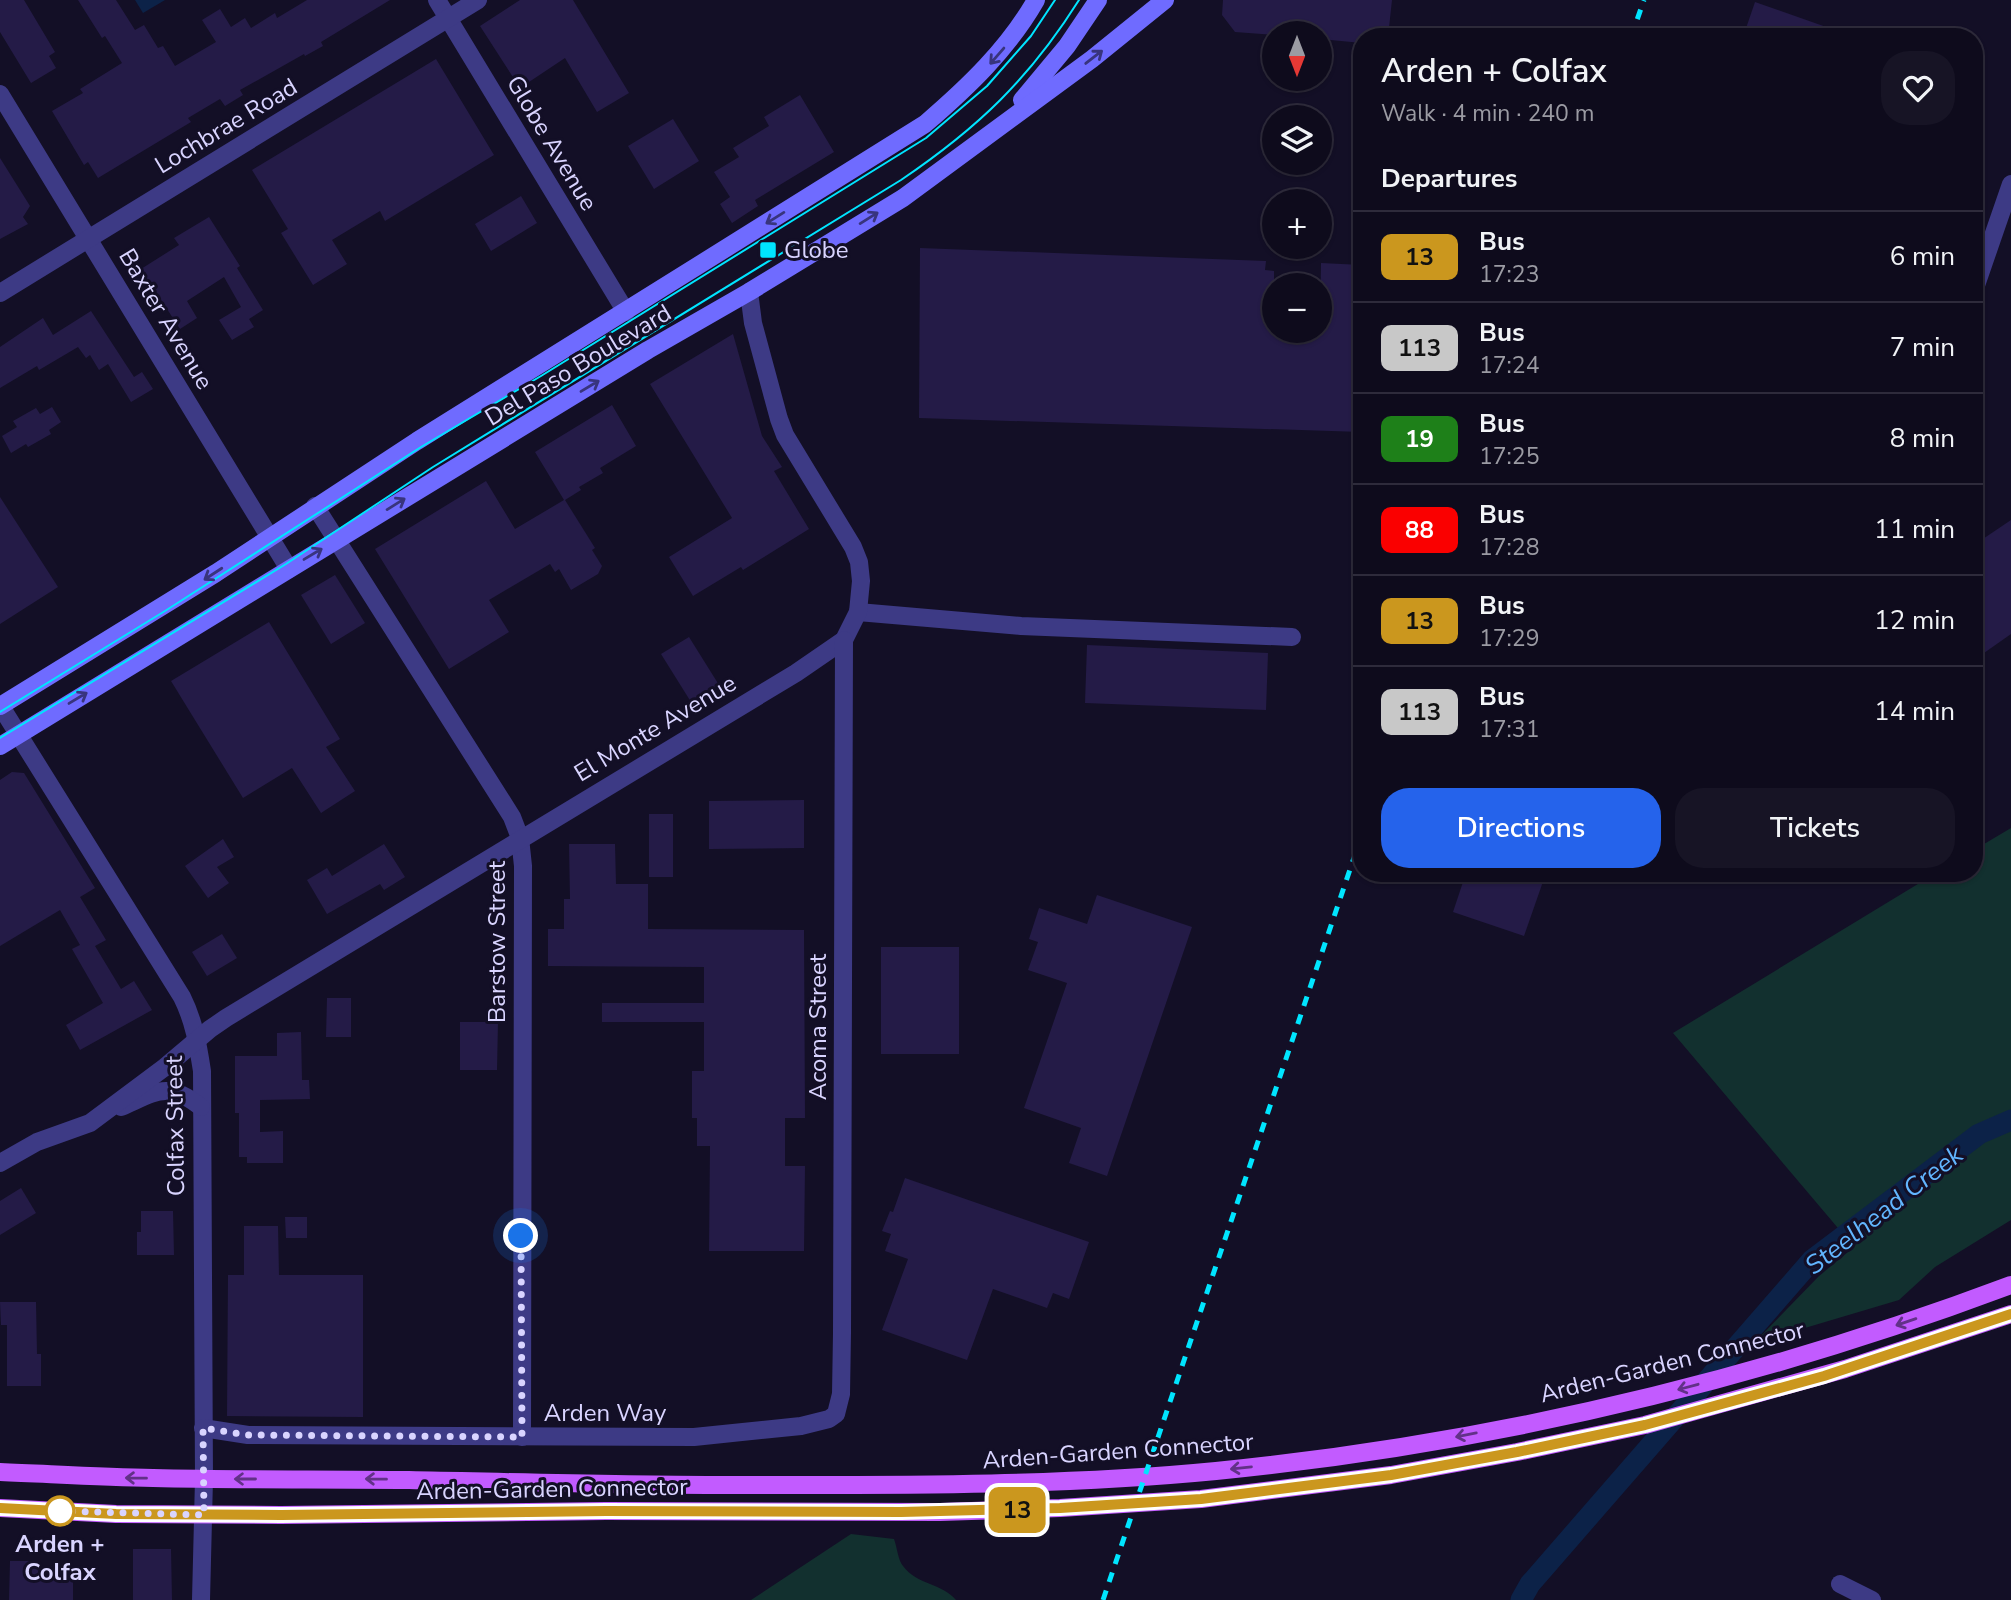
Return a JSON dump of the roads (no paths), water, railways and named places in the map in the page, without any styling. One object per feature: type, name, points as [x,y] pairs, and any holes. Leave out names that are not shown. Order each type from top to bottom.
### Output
[{"type":"main road","name":"Del Paso Boulevard","points":[[0,705],[184,593],[316,506],[925,124],[961,93],[999,54],[1036,0]]},
{"type":"main road","points":[[998,126],[1067,46],[1098,0]]},
{"type":"main road","name":"Del Paso Boulevard","points":[[0,746],[902,198],[1092,59],[1165,0]]},
{"type":"main road","name":"Arden-Garden Connector","points":[[204,1479],[977,1485],[1213,1471],[1370,1452],[1545,1420],[1677,1390],[1860,1338],[2011,1285]]},
{"type":"main road","name":"Arden-Garden Connector","points":[[204,1515],[928,1512],[1060,1508],[1201,1499],[1356,1480],[1492,1457],[1645,1425],[1781,1388],[2011,1314]]},
{"type":"main road","points":[[0,1472],[204,1479]]},
{"type":"main road","points":[[0,1508],[204,1515]]},
{"type":"street","name":"Globe Avenue","points":[[437,0],[626,312]]},
{"type":"street","name":"Lochbrae Road","points":[[0,293],[478,0]]},
{"type":"street","name":"Baxter Avenue","points":[[0,94],[289,569]]},
{"type":"street","points":[[1983,265],[2011,184]]},
{"type":"street","points":[[749,292],[752,323],[785,435],[841,524],[859,562],[861,581],[858,612],[1021,626],[1292,637]]},
{"type":"street","name":"Barstow Street","points":[[316,506],[512,817],[520,838],[523,866],[522,1437]]},
{"type":"street","name":"El Monte Avenue","points":[[0,1163],[37,1142],[90,1123],[170,1064],[197,1039],[226,1018],[796,673],[844,640],[858,612]]},
{"type":"street","name":"Acoma Street","points":[[836,1414],[841,1394],[842,1333],[844,640]]},
{"type":"street","name":"Colfax Street","points":[[0,705],[182,997],[190,1013],[197,1039],[202,1071],[204,1515],[201,1600]]},
{"type":"street","name":"El Monte Avenue","points":[[104,1114],[162,1090],[181,1094],[201,1107]]},
{"type":"street","name":"Arden Way","points":[[203,1428],[248,1435],[724,1436],[801,1426],[829,1419],[836,1414]]},
{"type":"street","points":[[1840,1584],[1872,1600]]},
{"type":"water","points":[[135,0],[165,0],[143,13]]},
{"type":"waterway","name":"Steelhead Creek","points":[[1521,1600],[1530,1584],[1812,1260],[1979,1134],[2011,1120]]},
{"type":"tram line","points":[[0,712],[165,611],[421,447],[926,138],[987,86],[1031,36],[1055,0]]},
{"type":"tram line","points":[[0,738],[286,564],[433,467],[929,161],[1001,100],[1041,54],[1079,0]]},
{"type":"railway","points":[[1634,28],[1644,0]]},
{"type":"railway","points":[[1103,1600],[1353,861]]},
{"type":"place","name":"Globe","points":[[768,250]]},
{"type":"place","name":"Arden + Colfax","points":[[60,1511]]}]
